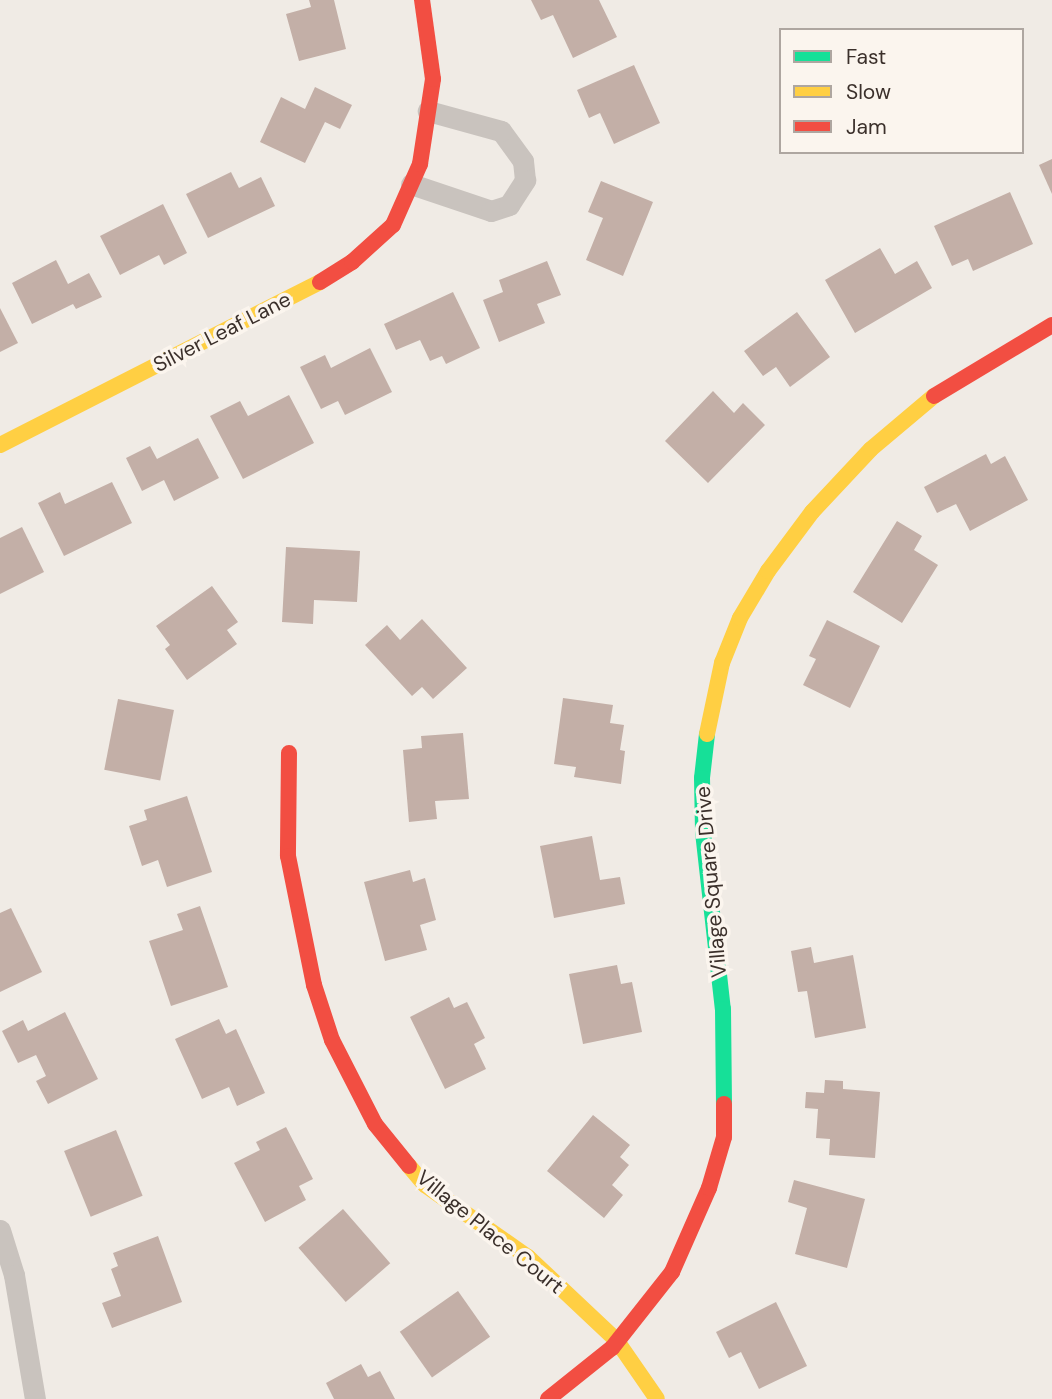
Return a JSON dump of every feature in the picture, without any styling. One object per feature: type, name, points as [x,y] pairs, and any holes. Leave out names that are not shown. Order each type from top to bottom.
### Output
[{"type":"street","name":"Silver Leaf Lane","points":[[0,445],[313,286],[352,262],[393,225],[420,164],[433,79],[422,0]]},
{"type":"street","points":[[411,184],[491,211],[509,205],[525,180],[523,161],[501,131],[428,111]]},
{"type":"street","name":"Village Square Drive","points":[[548,1399],[617,1341],[671,1272],[709,1188],[724,1137],[723,1009],[703,832],[702,778],[712,704],[722,663],[740,618],[768,571],[812,512],[871,449],[911,412],[956,380],[1052,325]]},
{"type":"street","name":"Village Place Court","points":[[289,753],[288,856],[314,985],[332,1040],[375,1124],[425,1185],[528,1257],[617,1341],[657,1399]]},
{"type":"street","points":[[0,1230],[15,1275],[35,1399]]},
{"type":"building","points":[[309,0],[334,0],[346,49],[299,61],[286,14],[311,7]]},
{"type":"building","points":[[531,0],[599,0],[617,37],[573,58],[553,15],[541,20]]},
{"type":"building","points":[[634,65],[660,123],[614,144],[600,113],[589,118],[577,90]]},
{"type":"building","points":[[315,87],[352,105],[340,129],[325,122],[305,163],[260,142],[281,97],[305,109]]},
{"type":"building","points":[[1052,159],[1052,194],[1039,165]]},
{"type":"building","points":[[231,172],[239,188],[261,177],[275,206],[208,238],[186,194]]},
{"type":"building","points":[[601,181],[653,202],[623,276],[586,260],[603,218],[588,212]]},
{"type":"building","points":[[1010,192],[1033,244],[973,271],[968,259],[952,266],[934,226]]},
{"type":"building","points":[[163,204],[187,253],[164,265],[159,255],[120,275],[100,236]]},
{"type":"building","points":[[880,248],[895,274],[917,261],[932,288],[855,333],[825,280]]},
{"type":"building","points":[[56,260],[68,284],[89,273],[102,297],[76,309],[73,304],[32,324],[12,283]]},
{"type":"building","points":[[547,261],[561,295],[537,304],[545,323],[499,342],[483,300],[503,292],[499,280]]},
{"type":"building","points":[[453,292],[480,348],[446,364],[442,356],[430,361],[420,340],[396,350],[384,324]]},
{"type":"building","points":[[0,308],[18,343],[0,352]]},
{"type":"building","points":[[797,312],[830,357],[790,387],[776,367],[763,376],[744,351]]},
{"type":"building","points":[[370,348],[392,392],[345,415],[338,401],[321,409],[300,367],[325,355],[331,368]]},
{"type":"building","points":[[713,391],[734,413],[743,403],[765,425],[708,483],[665,441]]},
{"type":"building","points":[[289,395],[314,443],[243,479],[210,416],[240,401],[248,416]]},
{"type":"building","points":[[198,438],[219,478],[174,501],[164,480],[142,491],[126,458],[150,446],[157,459]]},
{"type":"building","points":[[986,454],[991,464],[1005,456],[1028,500],[970,531],[956,504],[937,513],[924,487]]},
{"type":"building","points":[[112,482],[132,523],[64,556],[38,503],[60,492],[65,504]]},
{"type":"building","points":[[897,521],[922,536],[914,550],[938,565],[902,623],[853,592]]},
{"type":"building","points":[[22,527],[44,572],[0,594],[0,538]]},
{"type":"building","points":[[286,547],[360,551],[357,602],[314,600],[313,624],[282,622]]},
{"type":"building","points":[[212,586],[238,622],[227,630],[237,644],[187,680],[165,649],[170,645],[156,626]]},
{"type":"building","points":[[422,619],[467,668],[433,699],[422,687],[412,696],[365,645],[387,625],[400,640]]},
{"type":"building","points":[[827,620],[880,646],[850,708],[803,685],[816,659],[809,656]]},
{"type":"building","points":[[563,698],[613,705],[610,723],[624,725],[620,750],[625,751],[621,784],[574,777],[576,767],[554,764]]},
{"type":"building","points":[[118,699],[174,710],[160,781],[104,770]]},
{"type":"building","points":[[463,733],[469,799],[435,801],[437,819],[409,822],[403,750],[422,748],[421,736]]},
{"type":"building","points":[[187,796],[212,872],[167,887],[158,860],[142,866],[129,826],[147,820],[144,810]]},
{"type":"building","points":[[592,836],[600,880],[620,877],[625,904],[554,918],[540,846]]},
{"type":"building","points":[[410,870],[413,882],[425,878],[436,920],[420,925],[427,950],[385,961],[364,882]]},
{"type":"building","points":[[200,906],[228,987],[171,1006],[149,941],[183,930],[177,914]]},
{"type":"building","points":[[11,908],[42,972],[0,992],[0,913]]},
{"type":"building","points":[[811,947],[814,963],[853,955],[866,1028],[815,1038],[807,991],[798,992],[791,951]]},
{"type":"building","points":[[617,965],[621,984],[632,982],[642,1032],[583,1044],[569,974]]},
{"type":"building","points":[[449,997],[454,1008],[467,1002],[485,1038],[474,1044],[486,1069],[445,1089],[410,1017]]},
{"type":"building","points":[[65,1012],[98,1079],[48,1104],[36,1081],[46,1076],[36,1055],[18,1063],[2,1031],[23,1020],[28,1031]]},
{"type":"building","points":[[219,1019],[226,1034],[236,1029],[265,1093],[237,1106],[229,1087],[202,1099],[175,1039]]},
{"type":"building","points":[[825,1080],[843,1081],[843,1089],[880,1092],[875,1158],[829,1155],[830,1139],[816,1138],[818,1109],[805,1108],[806,1092],[824,1093]]},
{"type":"building","points":[[593,1115],[630,1145],[620,1157],[629,1165],[612,1185],[623,1195],[604,1218],[547,1171]]},
{"type":"building","points":[[286,1127],[313,1179],[299,1186],[306,1200],[265,1222],[234,1163],[260,1150],[256,1142]]},
{"type":"building","points":[[116,1130],[143,1196],[91,1217],[64,1151]]},
{"type":"building","points":[[794,1180],[865,1199],[847,1268],[795,1254],[807,1208],[788,1202]]},
{"type":"building","points":[[343,1209],[390,1263],[346,1302],[298,1248]]},
{"type":"building","points":[[158,1236],[182,1302],[112,1328],[102,1303],[121,1296],[111,1269],[118,1266],[113,1253]]},
{"type":"building","points":[[458,1291],[490,1337],[432,1378],[400,1332]]},
{"type":"building","points":[[776,1302],[807,1366],[759,1389],[741,1352],[729,1358],[716,1332]]},
{"type":"building","points":[[361,1364],[368,1377],[380,1371],[395,1399],[334,1399],[326,1383]]},
{"type":"traffic: fast","points":[[707,734],[702,778],[703,832],[723,1009],[724,1104]]},
{"type":"traffic: slow","points":[[0,445],[320,282]]},
{"type":"traffic: slow","points":[[707,734],[722,663],[740,618],[768,571],[812,512],[871,449],[934,396]]},
{"type":"traffic: slow","points":[[409,1166],[425,1185],[528,1257],[617,1341],[657,1399]]},
{"type":"traffic: jam","points":[[320,282],[352,262],[393,225],[420,164],[433,79],[422,0]]},
{"type":"traffic: jam","points":[[934,396],[1052,325]]},
{"type":"traffic: jam","points":[[289,753],[288,856],[314,985],[332,1040],[375,1124],[409,1166]]},
{"type":"traffic: jam","points":[[548,1399],[612,1348],[672,1272],[709,1188],[724,1137],[724,1104]]}]
